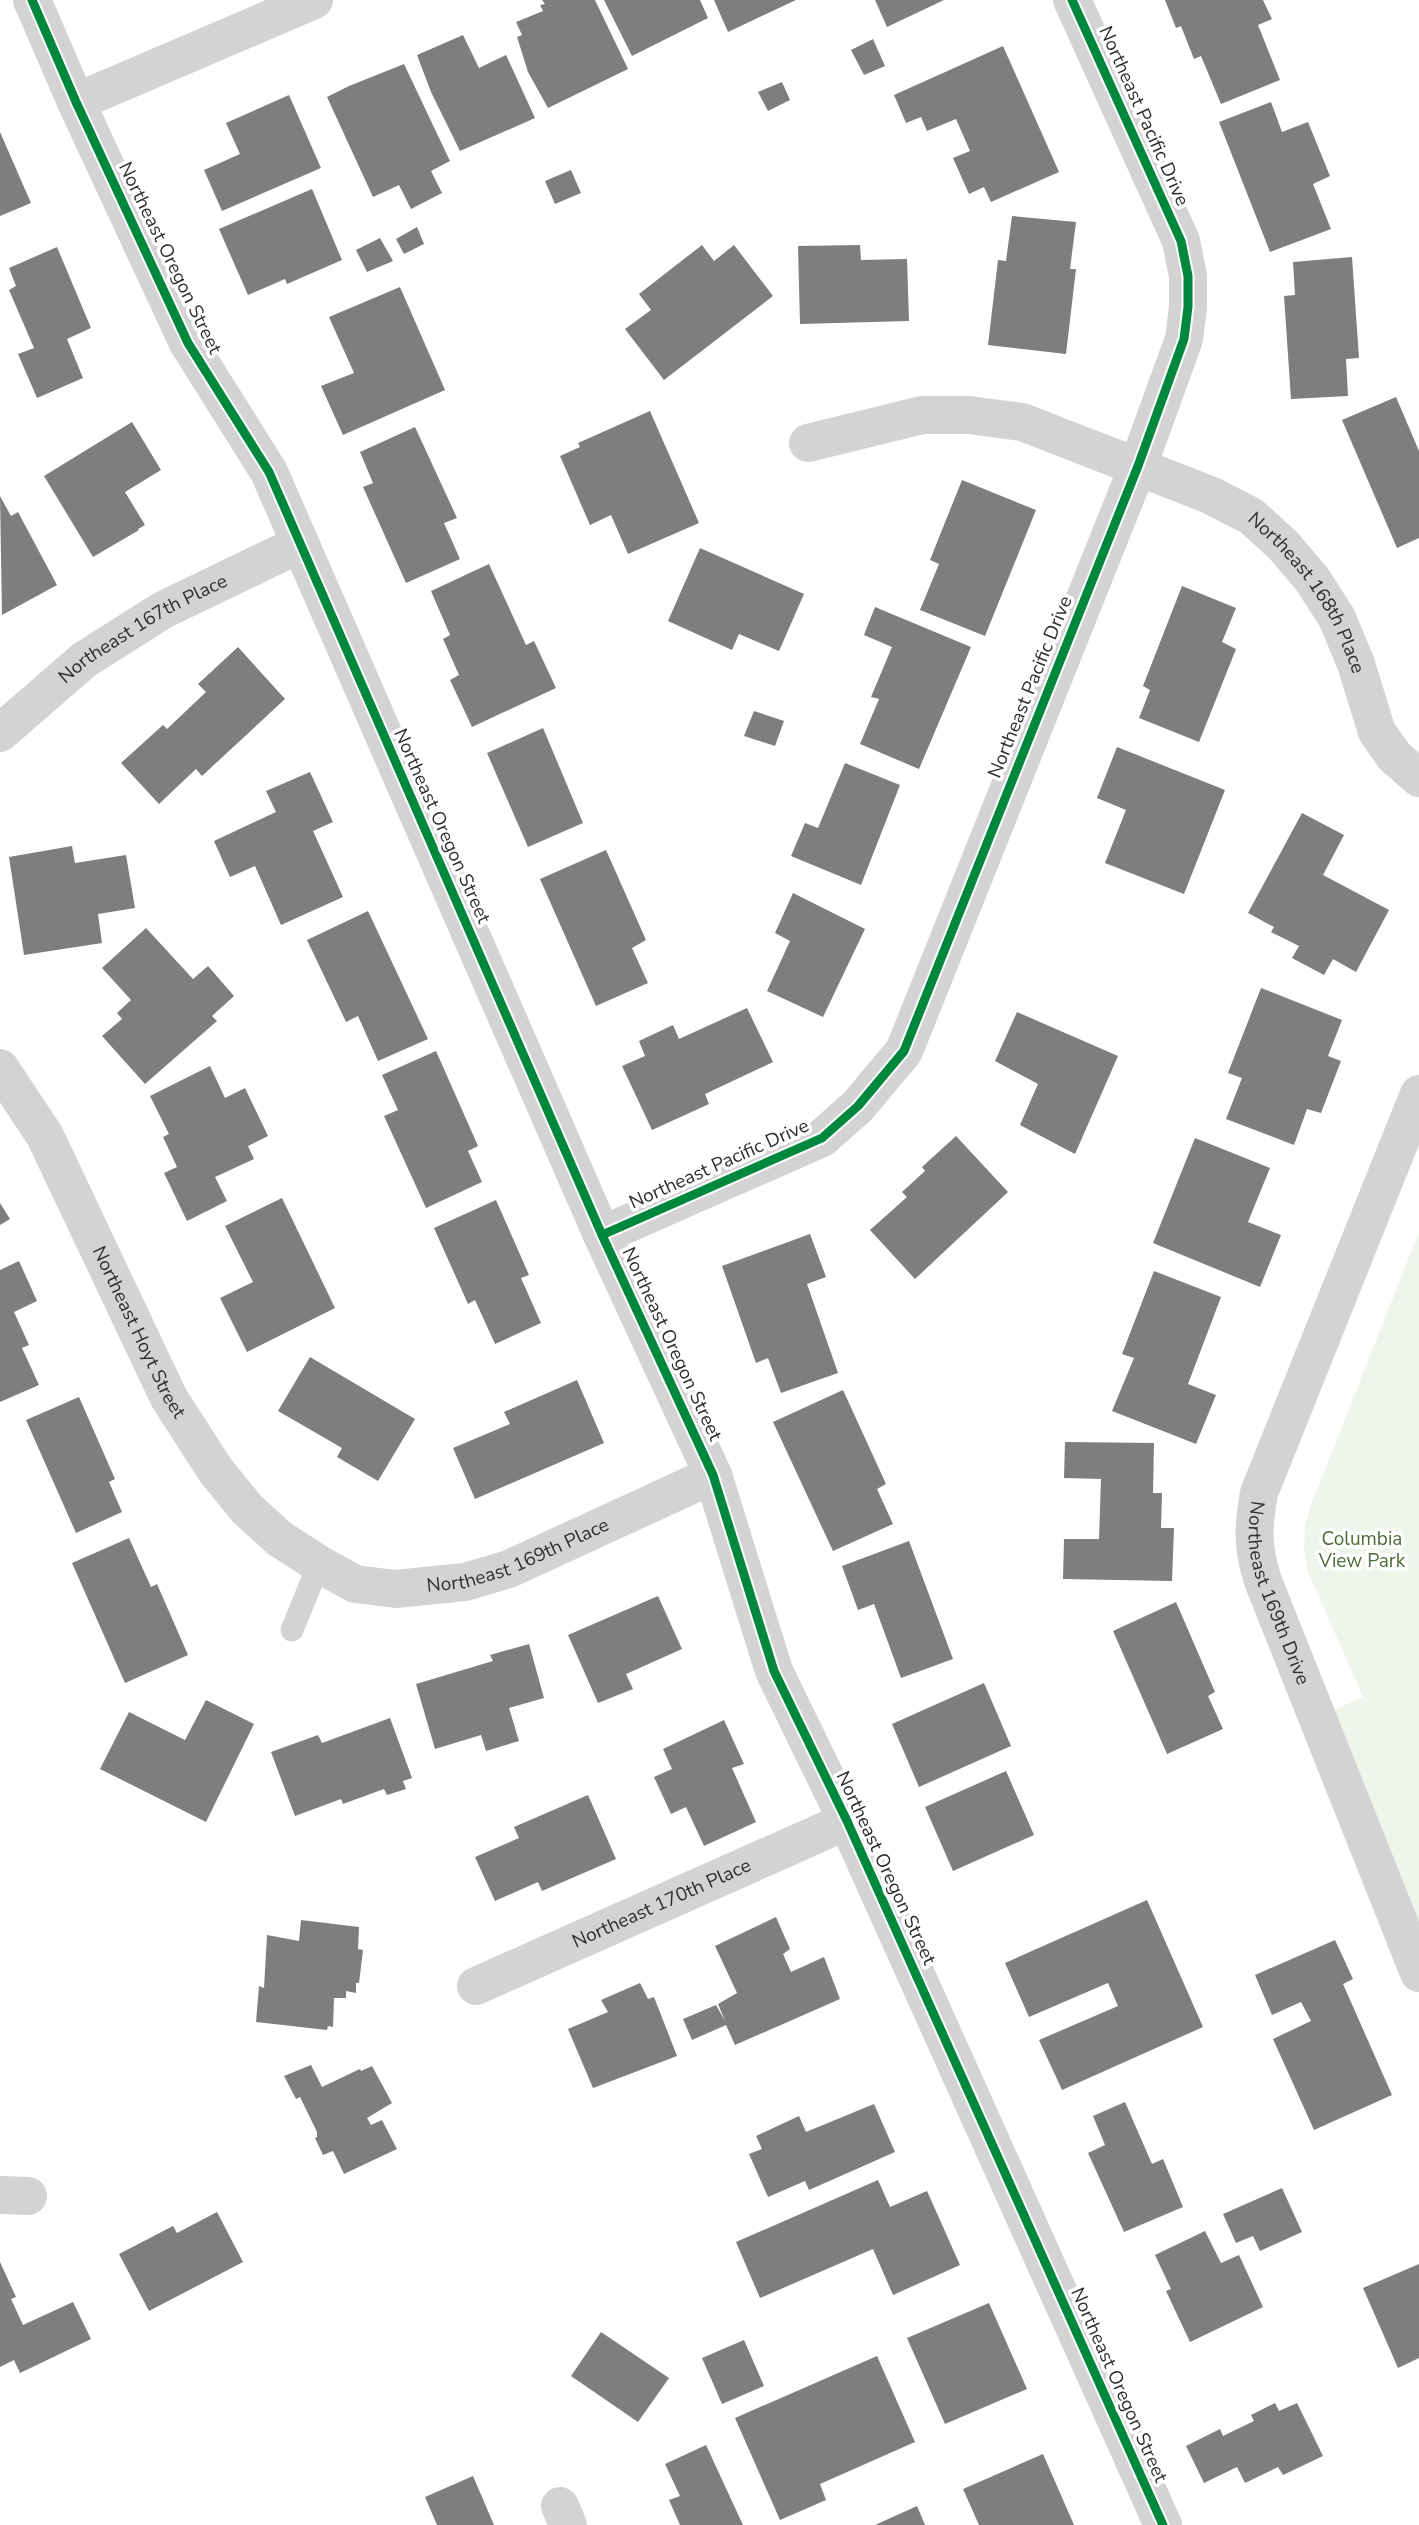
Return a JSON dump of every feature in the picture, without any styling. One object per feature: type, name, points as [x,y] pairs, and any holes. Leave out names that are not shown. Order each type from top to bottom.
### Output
[{"type":"street","name":"Northeast Oregon Street","points":[[32,0],[76,102],[188,343],[269,472],[602,1235],[713,1475],[774,1671],[847,1821],[1163,2525]]},
{"type":"street","points":[[76,102],[314,0]]},
{"type":"street","name":"Northeast Pacific Drive","points":[[602,1235],[822,1138],[858,1106],[904,1051],[1138,466],[1184,339],[1188,276],[1181,241],[1072,0]]},
{"type":"street","points":[[808,443],[922,415],[969,415],[1023,422],[1138,466]]},
{"type":"street","name":"Northeast 168th Place","points":[[1138,466],[1210,495],[1251,516],[1283,545],[1312,579],[1337,618],[1356,664],[1377,732],[1394,756],[1419,778]]},
{"type":"street","name":"Northeast 167th Place","points":[[0,733],[85,660],[152,617],[300,544]]},
{"type":"street","name":"Northeast Hoyt Street","points":[[0,1068],[45,1136],[169,1398],[209,1461],[247,1508],[279,1539],[319,1564]]},
{"type":"street","name":"Northeast 169th Drive","points":[[1419,1094],[1259,1493],[1254,1525],[1255,1556],[1263,1581],[1419,1973]]},
{"type":"street","name":"Northeast 169th Place","points":[[319,1564],[355,1584],[396,1589],[465,1582],[509,1569],[713,1475]]},
{"type":"street","name":"Northeast 170th Place","points":[[476,1986],[847,1821]]},
{"type":"lane","points":[[292,1630],[319,1564]]},
{"type":"green space","name":"Columbia View Park","points":[[1419,1232],[1419,1954],[1314,1719],[1363,1697],[1308,1572],[1304,1548],[1310,1507]]},
{"type":"building","points":[[542,0],[595,0],[628,69],[548,108],[528,72],[517,37],[522,35],[516,22],[543,11],[540,5],[545,4]]},
{"type":"building","points":[[604,0],[700,0],[708,18],[632,56]]},
{"type":"building","points":[[714,0],[796,0],[728,32]]},
{"type":"building","points":[[875,0],[944,0],[887,27]]},
{"type":"building","points":[[1165,0],[1263,0],[1272,19],[1258,25],[1280,80],[1221,104],[1201,56],[1194,59],[1181,26],[1176,28]]},
{"type":"building","points":[[463,35],[479,68],[506,55],[535,118],[460,151],[431,92],[417,55]]},
{"type":"building","points":[[873,39],[885,66],[864,75],[851,50]]},
{"type":"building","points":[[1003,46],[1059,172],[991,202],[984,187],[969,194],[953,158],[970,151],[956,119],[927,131],[921,117],[906,123],[894,95]]},
{"type":"building","points":[[404,64],[450,161],[431,171],[442,193],[411,209],[399,185],[373,197],[327,97]]},
{"type":"building","points":[[782,82],[790,100],[768,111],[758,92]]},
{"type":"building","points":[[289,95],[321,168],[222,211],[204,170],[240,154],[226,123]]},
{"type":"building","points":[[1271,102],[1282,132],[1308,122],[1330,176],[1313,184],[1331,229],[1270,252],[1219,122]]},
{"type":"building","points":[[0,132],[31,203],[0,216]]},
{"type":"building","points":[[571,170],[581,193],[555,204],[545,181]]},
{"type":"building","points":[[312,189],[342,260],[287,284],[285,279],[248,295],[219,229]]},
{"type":"building","points":[[1012,216],[1076,222],[1070,269],[1076,269],[1066,354],[988,345],[998,260],[1006,261]]},
{"type":"building","points":[[417,227],[424,244],[404,254],[396,239]]},
{"type":"building","points":[[380,238],[393,261],[367,272],[356,250]]},
{"type":"building","points":[[702,245],[714,261],[734,245],[773,296],[664,380],[625,329],[651,310],[639,294]]},
{"type":"building","points":[[860,245],[861,260],[907,259],[909,321],[800,324],[798,246]]},
{"type":"building","points":[[57,247],[91,328],[67,339],[83,378],[37,398],[18,354],[34,348],[9,290],[16,286],[9,268]]},
{"type":"building","points":[[1352,257],[1359,358],[1346,359],[1348,396],[1291,399],[1284,296],[1295,295],[1293,262]]},
{"type":"building","points":[[400,287],[445,390],[343,435],[321,386],[354,373],[329,317]]},
{"type":"building","points":[[1396,397],[1419,451],[1419,538],[1397,548],[1342,420]]},
{"type":"building","points":[[650,411],[699,523],[628,554],[611,515],[590,525],[560,456],[580,447],[578,443]]},
{"type":"building","points":[[132,422],[161,470],[125,492],[145,525],[93,557],[44,476]]},
{"type":"building","points":[[415,427],[457,518],[444,523],[460,559],[406,583],[363,487],[373,483],[360,452]]},
{"type":"building","points":[[962,480],[1036,510],[985,636],[920,610],[939,564],[930,560]]},
{"type":"building","points":[[0,496],[11,516],[18,512],[57,585],[2,615]]},
{"type":"building","points":[[700,548],[804,594],[779,651],[739,634],[732,650],[668,621]]},
{"type":"building","points":[[489,564],[526,645],[534,641],[556,688],[472,727],[450,680],[459,675],[443,639],[450,635],[431,591]]},
{"type":"building","points":[[1182,586],[1236,608],[1222,642],[1236,649],[1199,742],[1139,718],[1150,690],[1143,686]]},
{"type":"building","points":[[875,607],[971,647],[919,769],[860,744],[879,699],[871,697],[892,647],[864,635]]},
{"type":"building","points":[[238,647],[285,699],[202,776],[196,769],[159,804],[121,763],[163,725],[167,729],[206,692],[198,684]]},
{"type":"building","points":[[754,711],[784,721],[775,746],[744,736]]},
{"type":"building","points":[[543,728],[583,823],[528,847],[487,753]]},
{"type":"building","points":[[1117,747],[1225,790],[1184,894],[1105,863],[1126,810],[1097,798]]},
{"type":"building","points":[[845,763],[900,785],[861,885],[791,856],[805,823],[818,828]]},
{"type":"building","points":[[310,772],[333,822],[313,831],[343,897],[281,925],[255,866],[230,877],[214,841],[276,812],[266,791]]},
{"type":"building","points":[[1302,813],[1344,835],[1323,875],[1389,910],[1356,972],[1333,959],[1324,975],[1292,958],[1299,946],[1271,932],[1274,927],[1248,913]]},
{"type":"building","points":[[72,846],[75,863],[126,855],[135,908],[98,914],[102,943],[24,955],[9,857]]},
{"type":"building","points":[[606,850],[646,940],[632,948],[648,983],[596,1006],[540,879]]},
{"type":"building","points":[[793,893],[865,929],[823,1017],[767,991],[790,941],[775,933]]},
{"type":"building","points":[[368,911],[428,1039],[378,1061],[358,1016],[346,1022],[307,940]]},
{"type":"building","points":[[146,928],[193,979],[208,966],[234,996],[212,1016],[217,1021],[145,1084],[102,1036],[122,1019],[117,1013],[131,1000],[102,968]]},
{"type":"building","points":[[1261,988],[1342,1020],[1328,1056],[1341,1061],[1321,1113],[1307,1109],[1294,1145],[1226,1119],[1242,1078],[1228,1073]]},
{"type":"building","points":[[747,1008],[773,1062],[705,1094],[709,1104],[652,1130],[622,1066],[645,1056],[639,1041],[673,1025],[679,1039]]},
{"type":"building","points":[[1017,1012],[1118,1056],[1075,1154],[1020,1125],[1038,1084],[995,1061]]},
{"type":"building","points":[[436,1051],[478,1146],[468,1151],[482,1182],[426,1208],[384,1116],[398,1110],[382,1075]]},
{"type":"building","points":[[210,1066],[225,1098],[245,1088],[268,1136],[248,1146],[254,1159],[215,1177],[227,1201],[187,1221],[164,1173],[177,1167],[163,1137],[169,1134],[150,1096]]},
{"type":"building","points":[[956,1136],[1008,1192],[915,1279],[870,1230],[907,1197],[902,1192],[925,1171],[922,1167]]},
{"type":"building","points":[[1195,1138],[1270,1168],[1248,1222],[1281,1235],[1260,1287],[1153,1243]]},
{"type":"building","points":[[282,1198],[335,1308],[247,1352],[220,1298],[253,1282],[225,1226]]},
{"type":"building","points":[[496,1200],[529,1275],[521,1278],[541,1323],[495,1344],[475,1300],[468,1304],[434,1228]]},
{"type":"building","points":[[0,1203],[10,1219],[0,1225]]},
{"type":"building","points":[[810,1234],[826,1277],[807,1284],[838,1373],[781,1393],[768,1358],[756,1363],[722,1266]]},
{"type":"building","points":[[19,1261],[37,1301],[14,1312],[29,1345],[22,1348],[39,1385],[0,1402],[0,1270]]},
{"type":"building","points":[[1154,1271],[1221,1297],[1188,1384],[1216,1395],[1196,1444],[1112,1411],[1134,1358],[1122,1354]]},
{"type":"building","points":[[310,1357],[415,1419],[378,1481],[337,1457],[342,1448],[278,1411]]},
{"type":"building","points":[[577,1380],[604,1443],[475,1499],[453,1448],[510,1424],[504,1412]]},
{"type":"building","points":[[843,1390],[886,1484],[877,1489],[893,1524],[833,1551],[773,1422]]},
{"type":"building","points":[[79,1397],[115,1479],[109,1482],[122,1512],[76,1533],[26,1420]]},
{"type":"building","points":[[1065,1442],[1154,1443],[1153,1493],[1162,1493],[1161,1528],[1174,1528],[1172,1581],[1063,1579],[1064,1539],[1099,1539],[1101,1479],[1064,1478]]},
{"type":"building","points":[[129,1538],[151,1587],[157,1584],[188,1655],[125,1683],[72,1563]]},
{"type":"building","points":[[909,1541],[953,1659],[901,1678],[874,1604],[858,1610],[842,1566]]},
{"type":"building","points":[[658,1596],[682,1649],[626,1674],[633,1689],[598,1703],[568,1635]]},
{"type":"building","points":[[1176,1602],[1215,1692],[1208,1696],[1223,1729],[1167,1754],[1113,1631]]},
{"type":"building","points":[[529,1644],[544,1698],[509,1708],[519,1741],[486,1751],[481,1735],[435,1749],[416,1684],[493,1661],[490,1655]]},
{"type":"building","points":[[984,1683],[1011,1746],[919,1787],[892,1724]]},
{"type":"building","points":[[206,1700],[254,1724],[206,1822],[100,1769],[129,1712],[185,1740]]},
{"type":"building","points":[[390,1718],[412,1778],[403,1781],[406,1789],[387,1795],[384,1789],[343,1804],[341,1799],[295,1816],[271,1752],[318,1735],[322,1743]]},
{"type":"building","points":[[724,1720],[744,1764],[732,1768],[756,1822],[704,1846],[686,1807],[671,1814],[654,1777],[672,1769],[663,1749]]},
{"type":"building","points":[[1006,1771],[1034,1835],[953,1871],[925,1807]]},
{"type":"building","points":[[588,1795],[616,1859],[542,1891],[538,1882],[495,1901],[475,1857],[519,1838],[514,1827]]},
{"type":"building","points":[[1147,1900],[1203,2027],[1062,2090],[1039,2040],[1118,2006],[1108,1983],[1029,2017],[1005,1963]]},
{"type":"building","points":[[776,1917],[790,1949],[783,1954],[791,1972],[824,1957],[840,1999],[735,2045],[726,2025],[692,2040],[683,2019],[716,2005],[725,2021],[718,2004],[737,1993],[715,1946]]},
{"type":"building","points":[[301,1920],[359,1927],[358,1949],[363,1950],[356,1993],[346,1991],[346,1998],[334,1998],[333,2027],[328,2026],[327,2030],[256,2022],[259,1986],[264,1988],[267,1935],[299,1941]]},
{"type":"building","points":[[1335,1940],[1353,1979],[1343,1984],[1392,2095],[1314,2130],[1273,2039],[1311,2021],[1301,2002],[1272,2015],[1255,1975]]},
{"type":"building","points":[[640,1983],[648,1999],[654,1997],[677,2056],[593,2088],[568,2029],[608,2012],[601,2000]]},
{"type":"building","points":[[311,2065],[322,2087],[372,2066],[392,2103],[367,2118],[371,2125],[382,2120],[397,2149],[344,2174],[333,2151],[323,2155],[315,2138],[317,2132],[300,2097],[296,2099],[284,2076]]},
{"type":"building","points":[[1125,2102],[1152,2164],[1163,2159],[1183,2207],[1124,2232],[1088,2153],[1105,2145],[1093,2116]]},
{"type":"building","points":[[874,2104],[895,2152],[809,2190],[805,2181],[768,2197],[749,2154],[762,2149],[756,2136],[799,2116],[806,2132]]},
{"type":"building","points":[[878,2180],[890,2207],[927,2191],[960,2265],[893,2295],[873,2249],[760,2298],[736,2242]]},
{"type":"building","points":[[1282,2188],[1302,2232],[1260,2251],[1253,2236],[1236,2243],[1223,2214]]},
{"type":"building","points":[[217,2212],[243,2262],[149,2311],[119,2254],[173,2226],[177,2233]]},
{"type":"building","points":[[1205,2231],[1221,2263],[1239,2255],[1263,2307],[1190,2342],[1166,2291],[1171,2289],[1155,2255]]},
{"type":"building","points":[[0,2262],[16,2297],[11,2299],[23,2325],[73,2302],[91,2339],[20,2373],[14,2360],[0,2367]]},
{"type":"building","points":[[1419,2264],[1419,2358],[1398,2368],[1363,2288]]},
{"type":"building","points":[[989,2303],[1027,2389],[945,2424],[907,2338]]},
{"type":"building","points":[[601,2332],[669,2378],[638,2422],[571,2376]]},
{"type":"building","points":[[744,2340],[764,2386],[722,2404],[702,2358]]},
{"type":"building","points":[[877,2356],[915,2442],[820,2484],[826,2500],[780,2520],[735,2418]]},
{"type":"building","points":[[1275,2403],[1279,2411],[1297,2403],[1323,2456],[1283,2475],[1278,2467],[1245,2483],[1237,2467],[1204,2483],[1186,2446],[1220,2429],[1223,2436],[1254,2421],[1251,2415]]},
{"type":"building","points":[[706,2445],[743,2525],[680,2525],[669,2500],[680,2496],[665,2464]]},
{"type":"building","points":[[1043,2454],[1074,2525],[979,2525],[963,2489]]},
{"type":"building","points":[[473,2476],[494,2525],[437,2525],[425,2497]]},
{"type":"building","points":[[917,2506],[925,2525],[875,2525]]},
{"type":"cycle path","points":[[32,0],[76,102],[188,343],[269,472],[602,1235],[713,1475],[774,1671],[847,1821],[1163,2525]]},
{"type":"cycle path","points":[[602,1235],[822,1138],[858,1106],[904,1051],[1138,466],[1184,339],[1188,276],[1181,241],[1072,0]]}]
